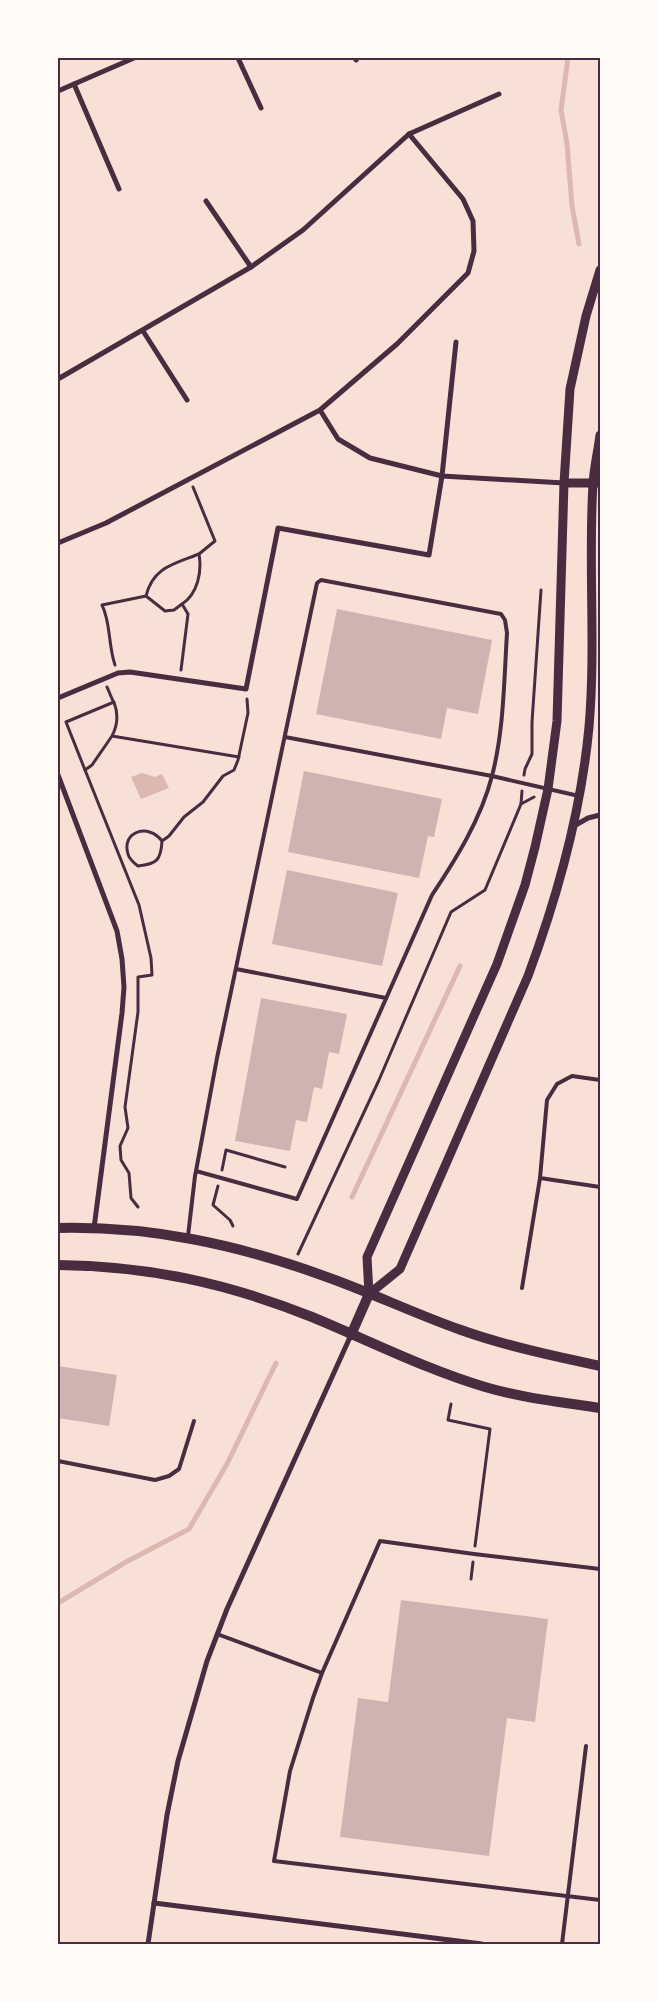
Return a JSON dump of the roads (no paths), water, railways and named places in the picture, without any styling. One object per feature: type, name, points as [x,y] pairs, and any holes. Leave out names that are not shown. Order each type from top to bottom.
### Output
[{"type":"main road","points":[[58,1228],[139,1230],[188,1237],[223,1245],[293,1266],[498,1342],[600,1366]]},
{"type":"main road","points":[[58,1265],[135,1269],[176,1275],[214,1284],[313,1318],[442,1373],[487,1388],[545,1400],[600,1408]]},
{"type":"main road","points":[[352,1335],[369,1294]]},
{"type":"street","points":[[58,83],[59,90],[134,58]]},
{"type":"street","points":[[238,58],[261,108]]},
{"type":"street","points":[[74,84],[119,189]]},
{"type":"street","points":[[58,379],[251,267],[303,230],[409,134],[499,94]]},
{"type":"street","points":[[58,543],[106,523],[320,410],[397,344],[468,273],[474,251],[473,221],[463,199],[409,134]]},
{"type":"street","points":[[206,201],[251,267]]},
{"type":"street","points":[[369,1294],[367,1257],[497,964],[525,885],[548,789],[557,721],[564,484],[570,390],[586,316],[600,270]]},
{"type":"street","points":[[143,330],[187,400]]},
{"type":"street","points":[[58,698],[118,673],[130,672],[246,689],[278,528],[429,555],[442,476],[456,342]]},
{"type":"street","points":[[320,410],[338,439],[370,458],[442,476],[564,484],[597,483]]},
{"type":"street","points":[[369,1294],[400,1269],[511,1017],[543,935],[573,826],[580,796],[589,726],[600,435]]},
{"type":"street","points":[[58,775],[108,904],[117,932],[122,959],[124,987],[122,1013],[94,1228]]},
{"type":"street","points":[[573,826],[588,818],[600,815]]},
{"type":"street","points":[[148,1944],[167,1815],[178,1761],[199,1686],[217,1634],[352,1335]]},
{"type":"street","points":[[154,1903],[455,1943],[482,1944]]},
{"type":"lane","points":[[188,1237],[196,1171],[236,968],[317,583],[321,580],[501,614],[505,620],[507,633],[502,712],[492,776],[477,817],[450,868],[432,895],[298,1199],[196,1171]]},
{"type":"lane","points":[[284,737],[492,776],[580,796]]},
{"type":"lane","points":[[236,968],[386,998]]},
{"type":"lane","points":[[522,1288],[540,1178],[547,1100],[557,1084],[572,1076],[600,1080]]},
{"type":"lane","points":[[540,1178],[600,1187]]},
{"type":"lane","points":[[58,1461],[154,1480],[169,1476],[179,1469],[194,1421]]},
{"type":"lane","points":[[600,1569],[474,1554],[380,1540],[322,1673],[290,1772],[274,1861],[600,1900]]},
{"type":"lane","points":[[217,1634],[322,1673]]},
{"type":"lane","points":[[562,1944],[586,1746]]},
{"type":"waterway","points":[[568,58],[561,110],[567,144],[572,206],[579,244]]},
{"type":"waterway","points":[[352,1197],[460,966]]},
{"type":"waterway","points":[[58,1603],[126,1562],[189,1529],[227,1464],[276,1363]]}]
